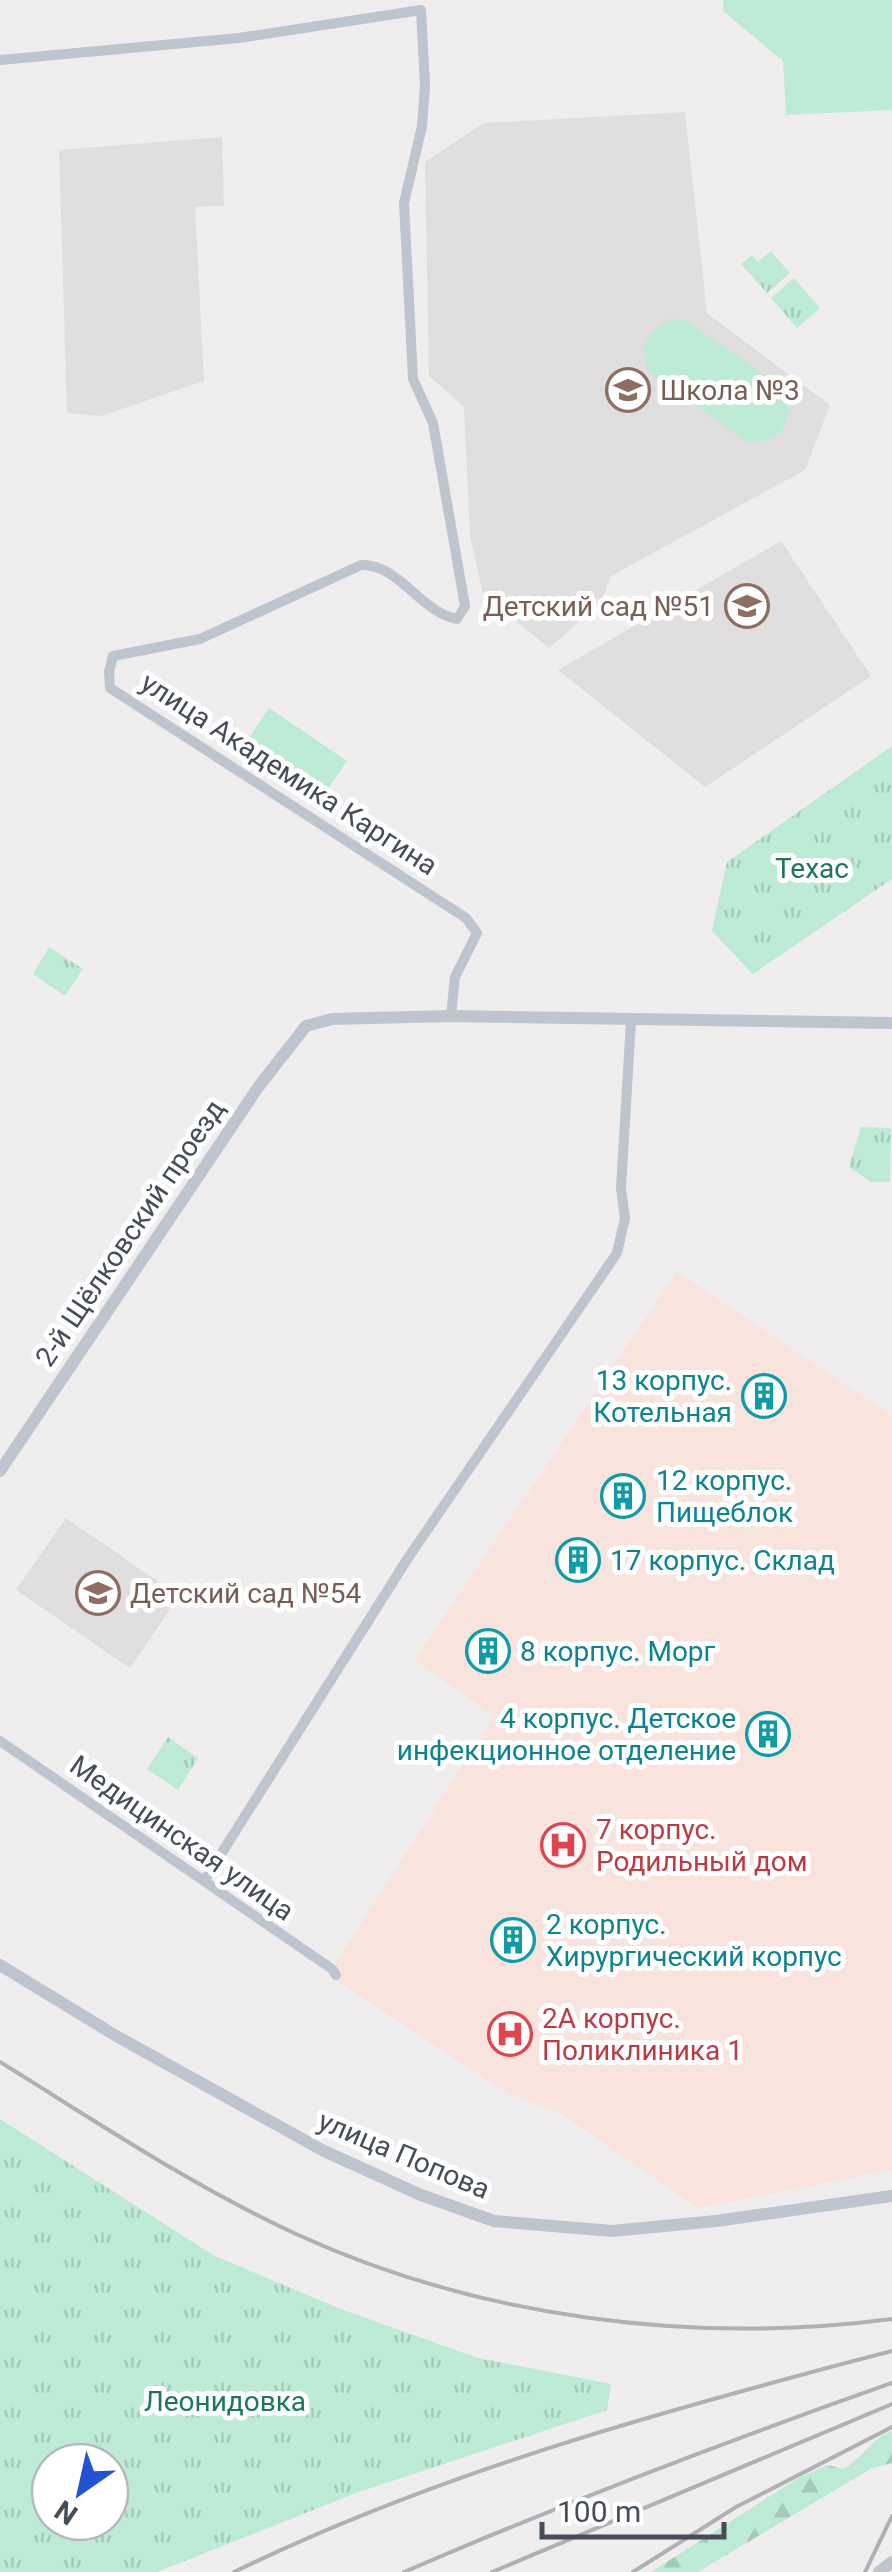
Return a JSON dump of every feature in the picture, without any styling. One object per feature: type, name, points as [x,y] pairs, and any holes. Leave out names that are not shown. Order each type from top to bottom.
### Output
[{"type":"street","name":"улица Академика Каргина","points":[[0,60],[239,38],[420,10],[425,85],[422,126],[404,204],[414,379],[433,423],[465,606],[463,614],[457,620],[441,615],[386,571],[361,565],[200,640],[114,656],[108,672],[110,688],[466,918],[478,933],[456,977],[451,1016]]},
{"type":"street","points":[[451,1016],[892,1022]]},
{"type":"street","name":"2-й Щёлковский проезд","points":[[0,1471],[259,1086],[306,1026],[332,1019],[451,1016]]},
{"type":"street","points":[[204,1882],[408,1558],[618,1254],[625,1218],[621,1188],[630,1020]]},
{"type":"street","name":"Медицинская улица","points":[[0,1740],[336,1975]]},
{"type":"street","name":"улица Попова","points":[[0,1965],[118,2037],[324,2151],[421,2195],[494,2220],[612,2231],[892,2196]]},
{"type":"street","points":[[879,2572],[892,2562]]},
{"type":"shaded area","name":"Школа №3","points":[[685,112],[707,313],[830,405],[805,470],[611,576],[601,602],[549,648],[483,594],[470,535],[464,407],[429,376],[425,162],[483,123]]},
{"type":"shaded area","points":[[222,137],[224,206],[195,207],[204,381],[101,416],[67,413],[59,150]]},
{"type":"shaded area","name":"Детский сад №51","points":[[781,541],[871,676],[705,787],[558,670]]},
{"type":"shaded area","points":[[677,1272],[892,1416],[892,2170],[698,2208],[560,2113],[507,2093],[328,1975],[494,1716],[415,1660]]},
{"type":"shaded area","name":"Детский сад №54","points":[[66,1518],[179,1596],[130,1668],[16,1590]]},
{"type":"green space","points":[[723,0],[892,0],[892,110],[786,115],[783,61],[723,11]]},
{"type":"green space","points":[[771,251],[790,273],[767,293],[741,264],[752,255],[758,262]]},
{"type":"green space","points":[[794,278],[820,308],[797,328],[771,298]]},
{"type":"green space","points":[[671,319],[687,321],[781,387],[789,397],[787,418],[780,432],[767,439],[746,441],[650,373],[644,355],[646,341]]},
{"type":"green space","points":[[269,708],[347,761],[319,802],[241,750]]},
{"type":"green space","name":"Техас","points":[[892,746],[892,879],[753,974],[712,931],[727,862]]},
{"type":"green space","points":[[49,947],[83,969],[65,996],[33,974]]},
{"type":"green space","points":[[861,1127],[891,1128],[890,1182],[871,1182],[849,1167]]},
{"type":"green space","points":[[168,1737],[198,1758],[178,1790],[147,1769]]},
{"type":"green space","name":"Леонидовка","points":[[0,2119],[213,2255],[338,2308],[478,2358],[611,2384],[607,2410],[356,2493],[157,2572],[0,2572]]},
{"type":"green space","points":[[892,2431],[892,2463],[872,2468],[698,2572],[651,2572],[800,2477],[828,2465],[843,2469],[878,2438]]},
{"type":"railway","points":[[0,2062],[145,2152],[257,2215],[366,2263],[438,2286],[513,2305],[664,2326],[817,2326],[892,2319]]},
{"type":"railway","points":[[234,2572],[393,2503],[557,2445],[892,2351]]},
{"type":"railway","points":[[404,2572],[646,2473],[892,2383]]},
{"type":"railway","points":[[492,2572],[892,2404]]},
{"type":"railway","points":[[633,2572],[736,2507],[892,2427]]},
{"type":"railway","points":[[865,2572],[892,2516]]},
{"type":"place","name":"Школа №3","points":[[628,390]]},
{"type":"place","name":"Детский сад №51","points":[[747,606]]},
{"type":"place","name":"13 корпус. Котельная","points":[[764,1396]]},
{"type":"place","name":"12 корпус. Пищеблок","points":[[623,1496]]},
{"type":"place","name":"17 корпус. Склад","points":[[578,1560]]},
{"type":"place","name":"Детский сад №54","points":[[98,1593]]},
{"type":"place","name":"8 корпус. Морг","points":[[488,1651]]},
{"type":"place","name":"4 корпус. Детское инфекционное отделение","points":[[768,1734]]},
{"type":"place","name":"7 корпус. Родильный дом","points":[[563,1845]]},
{"type":"place","name":"2 корпус. Хирургический корпус","points":[[513,1940]]},
{"type":"place","name":"2А корпус. Поликлиника 1","points":[[510,2034]]}]
